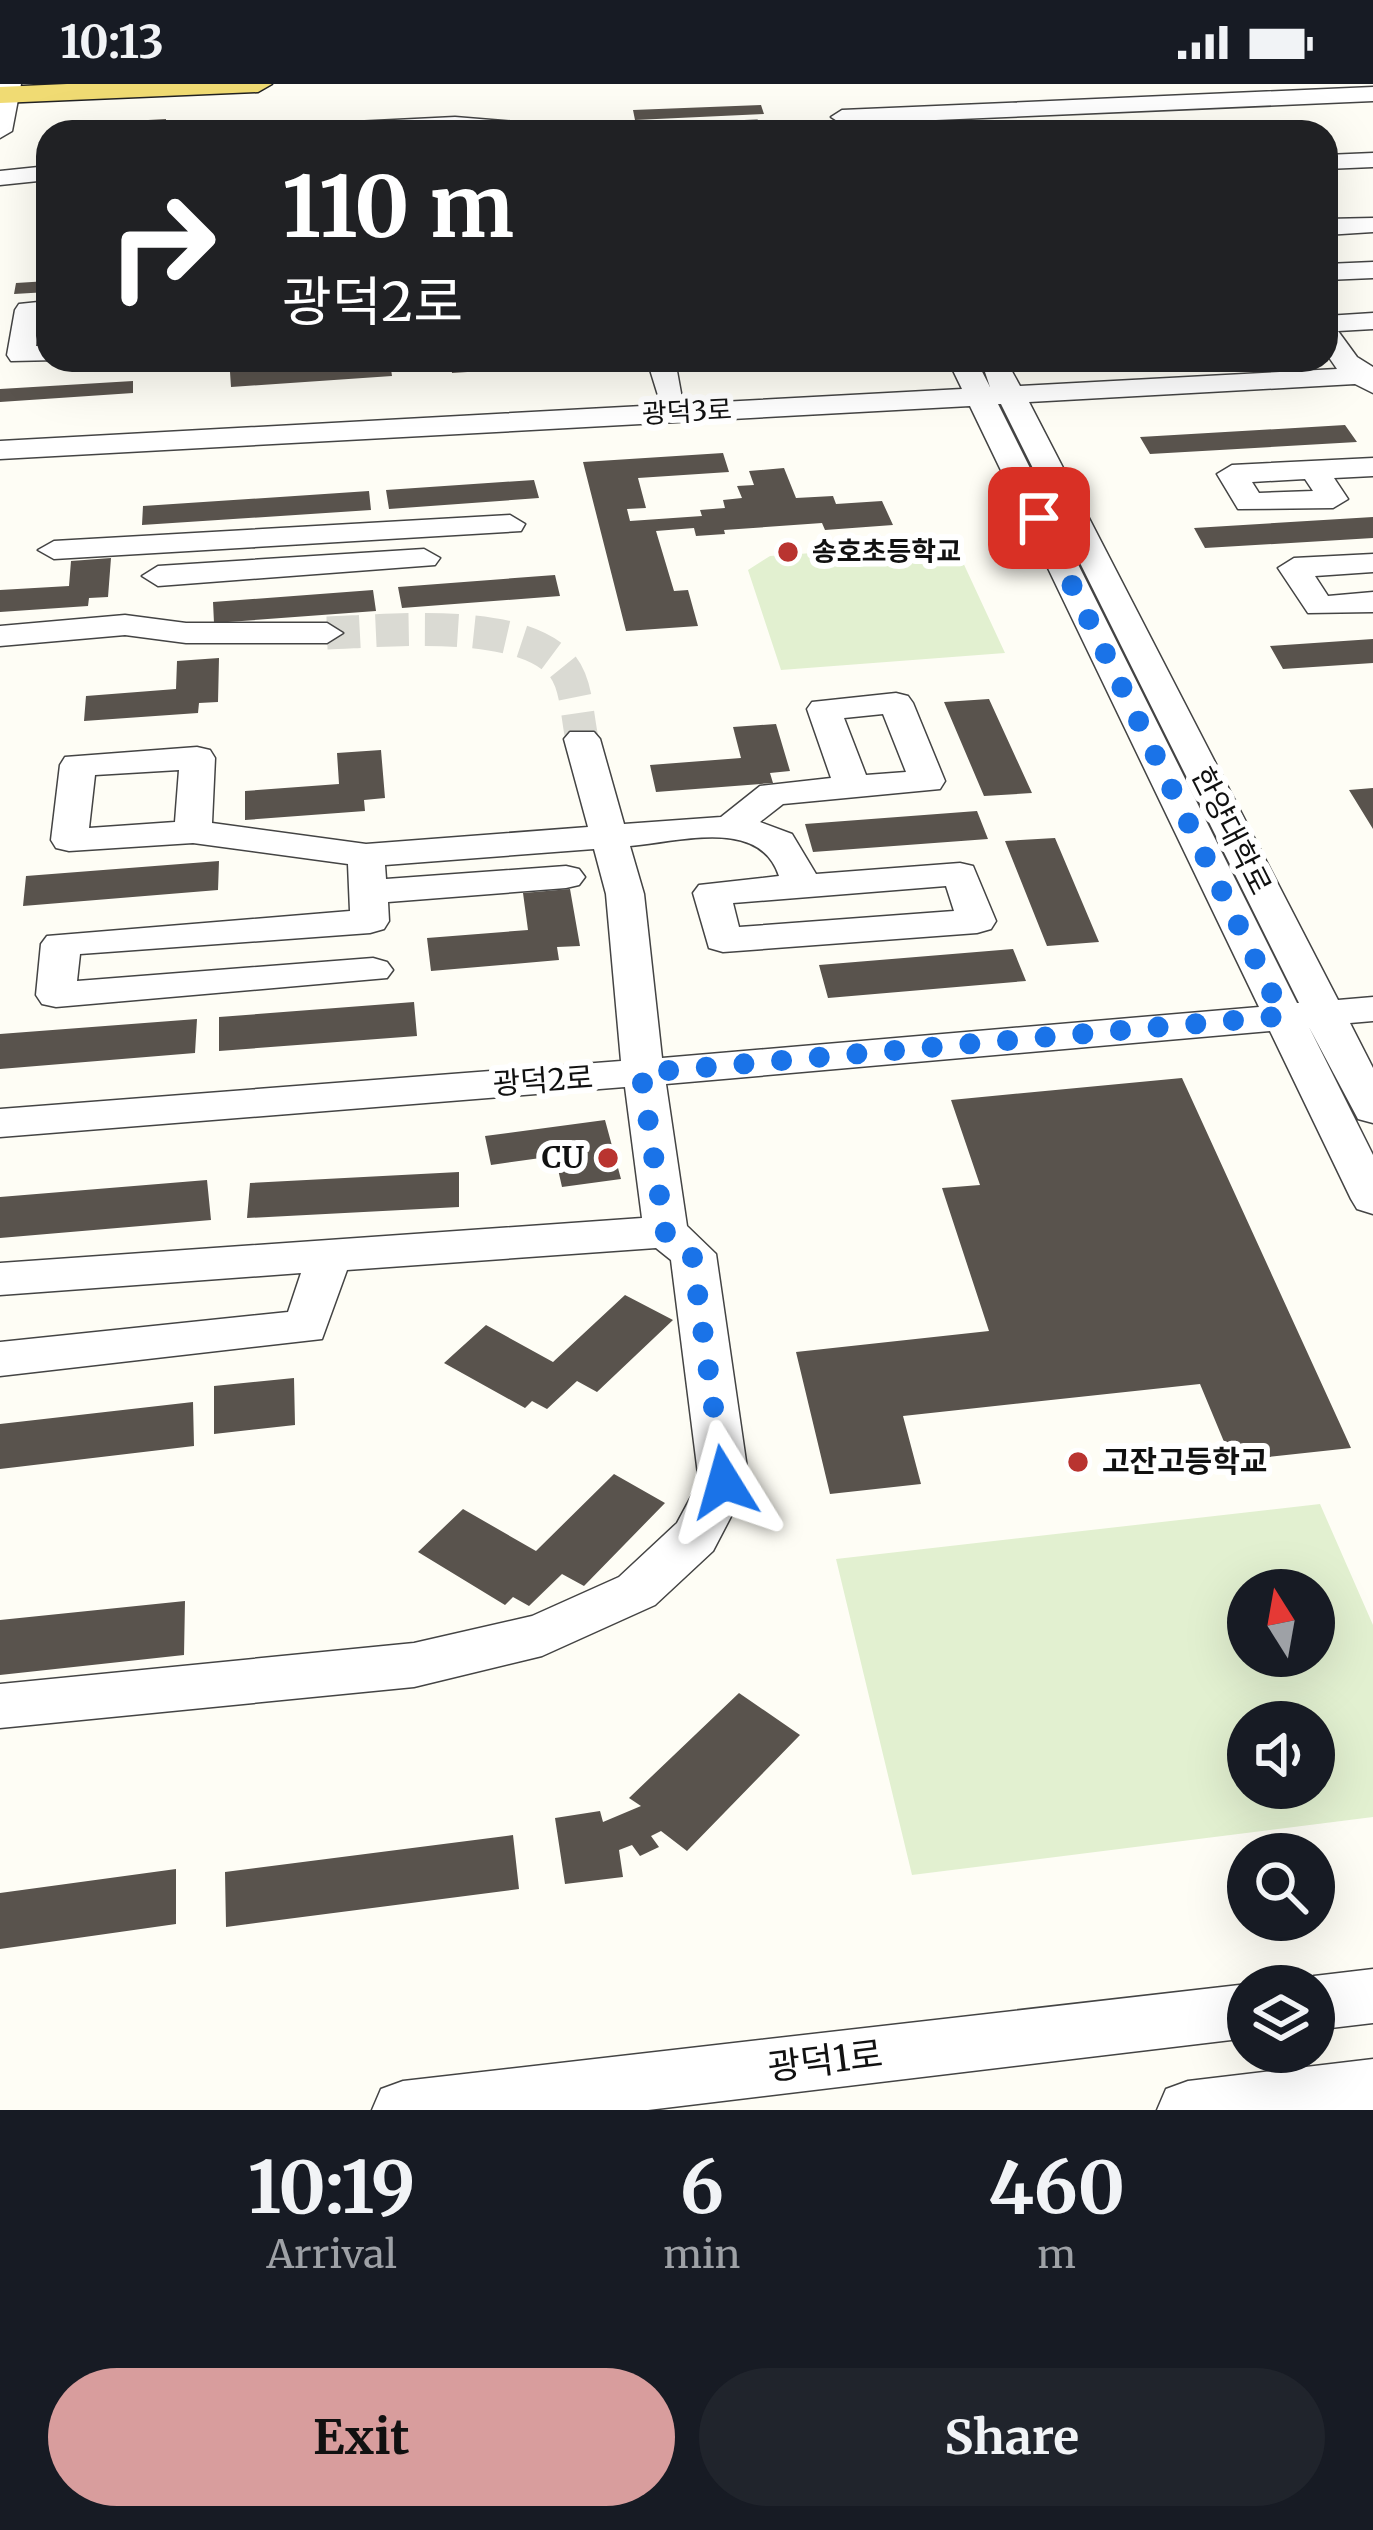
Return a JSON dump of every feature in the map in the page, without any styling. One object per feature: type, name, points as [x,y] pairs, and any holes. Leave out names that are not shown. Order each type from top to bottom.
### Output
[{"type":"main road","points":[[6,92],[258,84]]},
{"type":"street","points":[[853,84],[871,120]]},
{"type":"street","points":[[0,131],[6,92]]},
{"type":"street","points":[[973,120],[1152,104],[1364,102]]},
{"type":"street","points":[[1230,120],[1364,102]]},
{"type":"street","points":[[1152,104],[1164,120]]},
{"type":"street","points":[[1338,161],[1373,160]]},
{"type":"street","points":[[0,178],[36,174]]},
{"type":"street","points":[[1338,226],[1373,225]]},
{"type":"street","points":[[1338,271],[1373,270]]},
{"type":"street","points":[[36,310],[28,310],[20,355],[36,354]]},
{"type":"street","points":[[1338,323],[1373,321]]},
{"type":"street","points":[[1338,345],[1366,372]]},
{"type":"street","points":[[664,372],[672,400]]},
{"type":"street","name":"광덕3로","points":[[0,436],[987,379],[1366,372]]},
{"type":"street","name":"광덕3로","points":[[0,450],[987,379]]},
{"type":"street","name":"한양대학로","points":[[987,379],[1302,1014],[1373,1199]]},
{"type":"street","points":[[1314,470],[1373,467]]},
{"type":"street","points":[[54,550],[159,560],[475,554],[470,526],[510,524]]},
{"type":"street","points":[[155,629],[159,560]]},
{"type":"street","points":[[1373,563],[1294,568],[1319,606],[1373,602]]},
{"type":"street","points":[[0,636],[57,628],[327,633]]},
{"type":"street","points":[[0,1706],[414,1665],[542,1635],[637,1591],[694,1538],[724,1482],[692,1254],[665,1232],[641,1073],[626,894],[581,739]]},
{"type":"street","points":[[731,827],[773,794],[852,787]]},
{"type":"street","points":[[367,873],[609,836],[731,827],[781,841],[792,852],[801,886]]},
{"type":"street","points":[[193,832],[367,873],[566,877]]},
{"type":"street","points":[[367,873],[370,921],[61,944],[56,995],[373,970]]},
{"type":"street","points":[[960,874],[977,921],[723,940],[712,893],[801,886],[960,874]]},
{"type":"street","name":"광덕2로","points":[[0,1123],[1373,1009]]},
{"type":"street","name":"한양대학로","points":[[1302,1014],[1373,1109]]},
{"type":"street","points":[[0,1279],[665,1232]]},
{"type":"street","points":[[0,1359],[306,1327],[329,1254]]},
{"type":"street","points":[[1335,2001],[1373,1996]]},
{"type":"street","name":"광덕1로","points":[[403,2110],[1227,2013]]},
{"type":"street","points":[[1188,2110],[1373,2088]]},
{"type":"green space","points":[[954,543],[1005,653],[781,670],[748,570],[770,556]]},
{"type":"green space","points":[[1320,1504],[1373,1625],[1373,1817],[912,1875],[836,1559]]},
{"type":"building","points":[[761,105],[764,114],[635,120],[633,110]]},
{"type":"building","points":[[36,282],[36,293],[14,294],[16,283]]},
{"type":"building","points":[[230,372],[391,372],[392,376],[231,387]]},
{"type":"building","points":[[133,381],[133,393],[0,402],[0,389]]},
{"type":"building","points":[[1345,425],[1357,442],[1150,454],[1140,437]]},
{"type":"building","name":"송호초등학교","points":[[723,453],[729,472],[638,478],[646,508],[627,509],[630,521],[702,516],[700,510],[725,508],[723,500],[742,498],[737,486],[754,485],[749,471],[784,468],[796,498],[833,496],[836,504],[882,501],[893,525],[825,530],[822,523],[696,536],[694,528],[656,531],[674,591],[688,590],[698,626],[626,631],[583,462]]},
{"type":"building","points":[[534,480],[539,498],[389,509],[386,490]]},
{"type":"building","points":[[369,491],[371,510],[142,525],[143,506]]},
{"type":"building","points":[[1373,517],[1373,538],[1205,548],[1194,528]]},
{"type":"building","points":[[111,558],[108,597],[89,598],[88,606],[0,612],[0,590],[69,586],[71,561]]},
{"type":"building","points":[[555,575],[560,596],[402,608],[398,587]]},
{"type":"building","points":[[373,590],[376,611],[214,623],[213,602]]},
{"type":"building","points":[[1373,639],[1373,663],[1283,669],[1270,646]]},
{"type":"building","points":[[219,658],[218,702],[199,703],[198,713],[84,721],[86,696],[176,689],[177,661]]},
{"type":"building","points":[[989,699],[1032,793],[984,796],[944,702]]},
{"type":"building","points":[[776,724],[790,771],[770,773],[773,783],[656,792],[650,765],[741,758],[733,727]]},
{"type":"building","points":[[381,750],[385,798],[364,800],[365,811],[245,820],[245,791],[339,784],[337,753]]},
{"type":"building","points":[[1373,788],[1373,829],[1349,790]]},
{"type":"building","points":[[977,811],[988,839],[813,852],[805,824]]},
{"type":"building","points":[[1055,838],[1099,942],[1047,946],[1005,841]]},
{"type":"building","points":[[219,861],[218,890],[23,906],[26,876]]},
{"type":"building","points":[[570,889],[580,946],[557,947],[559,960],[431,971],[427,938],[528,930],[523,893]]},
{"type":"building","points":[[1013,949],[1026,981],[828,998],[819,965]]},
{"type":"building","points":[[414,1002],[417,1036],[219,1051],[219,1017]]},
{"type":"building","points":[[197,1019],[195,1053],[0,1069],[0,1034]]},
{"type":"building","name":"고잔고등학교","points":[[1182,1078],[1351,1448],[1232,1461],[1200,1384],[903,1416],[921,1484],[830,1494],[796,1352],[989,1331],[942,1188],[980,1185],[951,1100]]},
{"type":"building","points":[[605,1120],[621,1179],[562,1187],[555,1156],[491,1165],[485,1136]]},
{"type":"building","points":[[459,1172],[459,1207],[247,1218],[250,1183]]},
{"type":"building","points":[[207,1180],[211,1220],[0,1238],[0,1197]]},
{"type":"building","points":[[625,1295],[673,1320],[597,1392],[577,1381],[547,1409],[532,1401],[525,1408],[444,1363],[486,1325],[553,1362]]},
{"type":"building","points":[[294,1378],[295,1425],[214,1434],[214,1386]]},
{"type":"building","points":[[193,1402],[194,1446],[0,1469],[0,1424]]},
{"type":"building","points":[[614,1474],[665,1503],[584,1586],[562,1574],[529,1606],[513,1597],[505,1605],[418,1552],[463,1509],[536,1551]]},
{"type":"building","points":[[185,1601],[184,1655],[0,1675],[0,1620]]},
{"type":"building","points":[[739,1693],[800,1735],[687,1851],[661,1831],[651,1836],[659,1847],[640,1856],[632,1845],[619,1850],[623,1877],[565,1884],[555,1818],[600,1811],[603,1822],[641,1806],[629,1798]]},
{"type":"building","points":[[513,1835],[519,1889],[226,1927],[225,1872]]},
{"type":"building","points":[[176,1869],[176,1924],[0,1949],[0,1893]]},
{"type":"tunnel","points":[[327,633],[452,630],[517,640],[544,651],[568,674],[582,739]]},
{"type":"place","name":"송호초등학교","points":[[788,552]]},
{"type":"place","name":"CU","points":[[608,1158]]},
{"type":"place","name":"고잔고등학교","points":[[1078,1462]]},
{"type":"route","points":[[724,1482],[692,1254],[665,1232],[641,1073],[1283,1016],[1039,518]]}]
